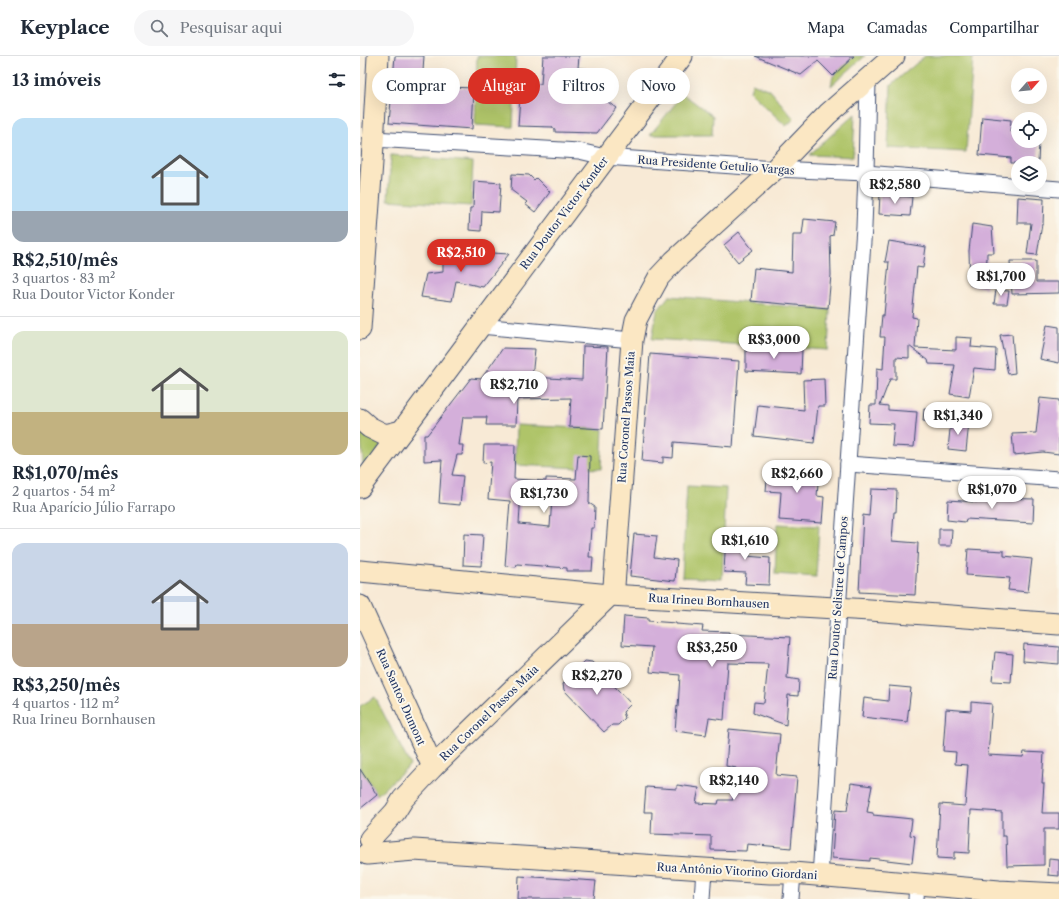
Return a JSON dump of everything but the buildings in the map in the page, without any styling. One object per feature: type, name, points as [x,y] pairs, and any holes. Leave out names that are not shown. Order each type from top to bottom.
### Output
[{"type":"street","points":[[360,329],[378,56]]},
{"type":"street","name":"Rua Doutor Victor Konder","points":[[360,487],[682,56]]},
{"type":"street","name":"Rua Coronel Passos Maia","points":[[364,846],[433,767],[610,595],[614,586],[632,340],[636,320],[659,277],[674,261],[775,169],[828,114],[894,56]]},
{"type":"street","name":"Rua Doutor Selistre de Campos","points":[[820,876],[866,173],[868,80]]},
{"type":"street","name":"Rua Presidente Getulio Vargas","points":[[373,139],[578,151],[605,158],[775,169],[866,173],[1059,189]]},
{"type":"street","points":[[480,326],[632,340]]},
{"type":"street","points":[[360,419],[370,427],[385,435],[402,431]]},
{"type":"street","points":[[848,464],[1059,479]]},
{"type":"street","points":[[360,482],[360,487]]},
{"type":"street","name":"Rua Irineu Bornhausen","points":[[360,571],[610,595],[837,608],[1059,624]]},
{"type":"street","name":"Rua Santos Dumont","points":[[360,606],[364,622],[433,767]]},
{"type":"street","points":[[399,805],[393,830],[396,838],[414,850]]},
{"type":"street","name":"Rua Antônio Vitorino Giordani","points":[[364,846],[388,842],[414,850],[770,873],[793,872],[917,892],[999,895],[1059,894]]},
{"type":"street","points":[[702,899],[704,869]]},
{"type":"street","points":[[791,899],[793,872]]},
{"type":"green space","points":[[477,56],[516,56],[515,68],[477,68]]},
{"type":"green space","points":[[854,56],[865,56],[831,86],[833,76]]},
{"type":"green space","points":[[925,56],[973,56],[966,152],[888,148],[891,85]]},
{"type":"green space","points":[[752,83],[770,90],[794,119],[786,126],[750,92]]},
{"type":"green space","points":[[690,99],[713,116],[712,135],[650,135],[675,104],[690,104]]},
{"type":"green space","points":[[476,104],[514,104],[513,127],[475,125]]},
{"type":"green space","points":[[855,114],[853,157],[809,155]]},
{"type":"green space","points":[[391,155],[473,162],[471,206],[388,200]]},
{"type":"green space","points":[[669,296],[830,310],[828,350],[652,339],[657,311]]},
{"type":"green space","points":[[516,425],[603,429],[601,469],[515,465]]},
{"type":"green space","points":[[360,429],[384,440],[364,473]]},
{"type":"green space","points":[[687,486],[726,488],[722,579],[682,577]]},
{"type":"green space","points":[[777,524],[819,526],[816,577],[775,574]]},
{"type":"green space","points":[[375,697],[410,765],[377,795],[360,769],[360,706]]}]
